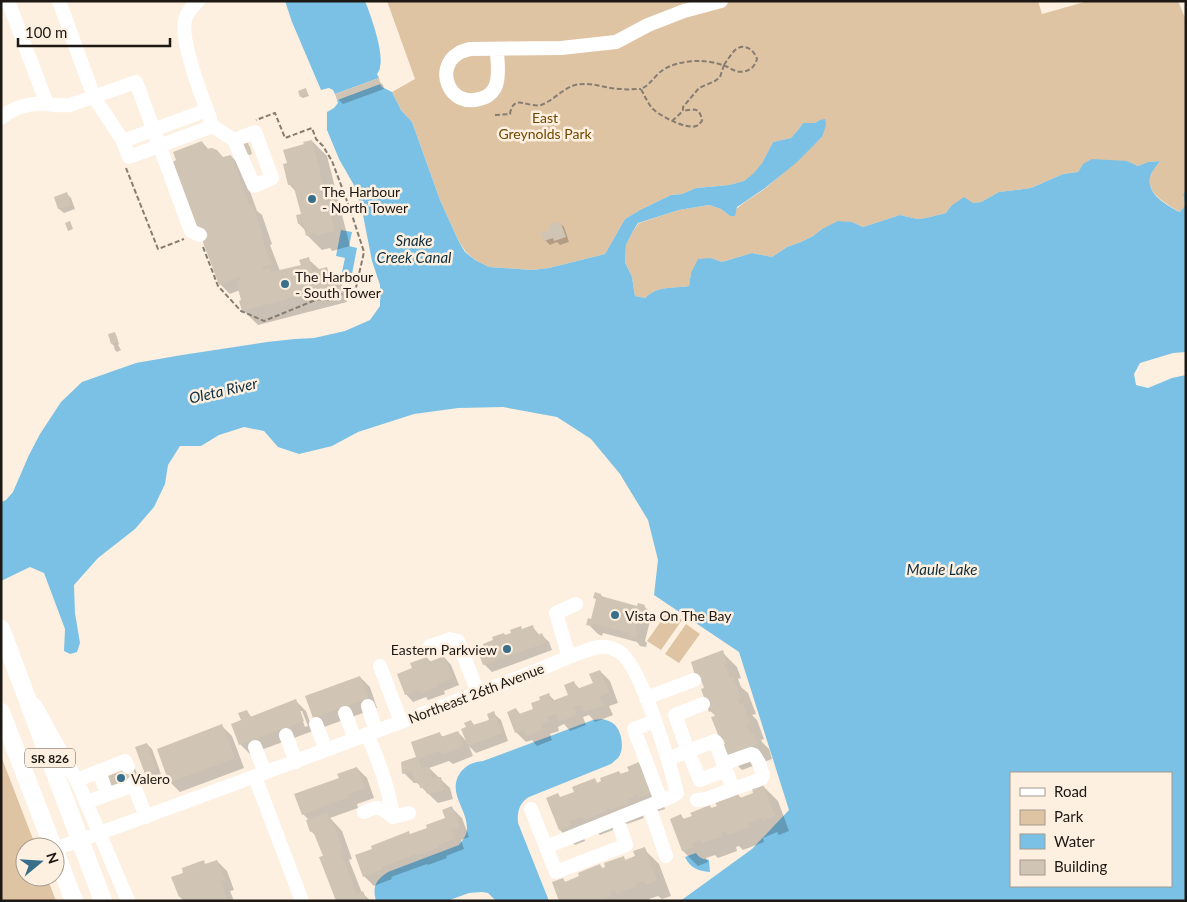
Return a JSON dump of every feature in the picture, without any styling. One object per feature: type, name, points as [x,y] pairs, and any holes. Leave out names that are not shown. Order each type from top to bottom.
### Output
[{"type":"main road","name":"SR 826","points":[[1,629],[104,901]]},
{"type":"main road","name":"SR 826","points":[[1,712],[49,837]]},
{"type":"main road","name":"SR 826","points":[[65,878],[74,901]]},
{"type":"street","points":[[8,1],[47,104]]},
{"type":"street","points":[[59,1],[94,97],[123,141],[129,157],[213,126]]},
{"type":"street","points":[[198,1],[188,12],[184,30],[187,50],[213,126],[234,140],[254,186],[272,178],[255,132],[234,140]]},
{"type":"street","points":[[497,49],[561,48],[616,42],[648,25],[684,11],[721,1]]},
{"type":"street","points":[[1,118],[29,104],[70,105],[136,82],[191,231],[196,239]]},
{"type":"street","points":[[123,141],[207,110]]},
{"type":"street","points":[[569,657],[556,613],[576,604]]},
{"type":"street","points":[[430,646],[450,639],[458,641],[478,693]]},
{"type":"street","name":"Northeast 26th Avenue","points":[[65,845],[296,762],[599,647],[618,650],[628,659],[655,721],[668,759],[675,794]]},
{"type":"street","points":[[380,666],[401,722]]},
{"type":"street","points":[[19,676],[77,780],[128,901]]},
{"type":"street","points":[[646,698],[694,680]]},
{"type":"street","points":[[546,847],[675,794],[689,802],[695,801],[706,799],[761,779],[763,776],[759,763],[754,754],[751,754],[700,780],[675,715],[703,704]]},
{"type":"street","points":[[366,735],[368,706]]},
{"type":"street","points":[[345,713],[366,735],[378,759],[391,801],[393,816]]},
{"type":"street","points":[[655,721],[634,729],[655,803],[666,856]]},
{"type":"street","points":[[316,724],[326,750]]},
{"type":"street","points":[[286,735],[296,762]]},
{"type":"street","points":[[668,759],[715,741],[733,789]]},
{"type":"street","points":[[255,747],[260,775],[302,901]]},
{"type":"street","points":[[77,780],[125,761],[128,767]]},
{"type":"street","points":[[99,771],[107,794]]},
{"type":"street","points":[[87,802],[134,784],[146,817]]},
{"type":"street","points":[[364,812],[376,807],[393,816],[409,813]]},
{"type":"street","points":[[531,809],[556,872],[626,845],[617,819]]},
{"type":"path","points":[[495,115],[510,114],[513,104],[517,102],[539,105],[546,103],[574,85],[586,84],[641,90],[648,86],[666,68],[679,63],[700,60],[724,65],[736,71],[746,71],[754,66],[757,59],[753,51],[743,46],[734,51],[724,65],[720,77],[699,88],[684,104],[683,111]]},
{"type":"path","points":[[641,90],[651,108],[660,115],[672,121],[686,126],[695,127],[702,121],[699,111],[695,109],[683,111],[672,121]]},
{"type":"path","points":[[126,168],[158,249],[196,239],[218,286],[241,311],[264,321],[318,299],[331,300],[342,294],[355,292],[364,252],[332,161],[316,139],[312,128],[286,138],[275,113],[257,120]]},
{"type":"green space","name":"East Greynolds Park","points":[[387,1],[1038,1],[1042,14],[1088,1],[1178,1],[1186,20],[1186,191],[1183,194],[1185,205],[1180,212],[1158,197],[1151,187],[1151,174],[1160,161],[1148,162],[1138,166],[1127,161],[1083,164],[1078,172],[1063,174],[1031,188],[999,192],[981,202],[951,206],[946,213],[926,218],[917,219],[900,215],[863,227],[852,222],[822,229],[813,236],[787,247],[772,257],[752,253],[722,262],[711,258],[691,273],[689,286],[661,289],[645,298],[635,296],[632,277],[625,262],[626,245],[639,223],[679,210],[709,205],[721,209],[730,216],[774,181],[822,137],[820,120],[815,123],[803,123],[791,138],[773,142],[754,174],[744,181],[729,185],[696,188],[682,194],[671,195],[625,219],[605,254],[549,268],[532,270],[489,267],[475,260],[466,252],[458,240],[440,200],[412,122],[401,110],[392,92],[415,79]]},
{"type":"green space","points":[[668,611],[682,620],[661,650],[647,641]]},
{"type":"green space","points":[[686,624],[700,634],[679,663],[665,654]]},
{"type":"green space","points":[[1,756],[32,837],[15,837],[15,887],[51,887],[56,901],[1,901]]},
{"type":"water","points":[[285,1],[365,1],[379,43],[381,60],[380,69],[377,74],[379,78],[335,94],[329,88],[321,90]]},
{"type":"water","name":"Maule Lake","points":[[380,84],[392,92],[401,110],[412,122],[440,200],[465,252],[489,267],[532,270],[549,268],[605,254],[625,219],[671,195],[682,194],[696,188],[729,185],[744,181],[762,163],[773,142],[791,138],[803,123],[815,123],[825,119],[826,125],[822,137],[796,163],[765,188],[737,207],[735,216],[730,216],[721,209],[709,205],[679,210],[638,223],[626,245],[625,262],[632,277],[635,296],[645,298],[660,289],[689,286],[691,273],[698,259],[711,258],[722,262],[752,253],[772,257],[787,247],[813,236],[838,221],[852,222],[863,227],[900,215],[917,219],[926,218],[946,213],[951,206],[964,197],[973,203],[981,202],[999,192],[1031,188],[1063,174],[1078,172],[1083,164],[1092,159],[1127,161],[1138,166],[1148,162],[1160,161],[1151,174],[1150,181],[1153,193],[1163,202],[1180,212],[1185,205],[1183,194],[1186,191],[1186,352],[1173,353],[1140,363],[1134,374],[1136,385],[1148,388],[1172,378],[1186,375],[1186,901],[678,901],[752,849],[789,810],[739,652],[654,595],[658,560],[648,520],[620,474],[591,439],[557,417],[503,407],[458,408],[414,414],[358,432],[332,446],[299,454],[278,447],[264,431],[244,427],[219,435],[201,446],[180,446],[168,465],[165,484],[154,507],[135,529],[98,558],[74,585],[75,613],[80,643],[77,652],[70,654],[64,651],[65,629],[44,573],[30,567],[1,581],[1,502],[6,500],[13,492],[40,434],[61,402],[82,382],[136,363],[267,342],[314,338],[345,331],[370,320],[380,306],[380,285],[372,261],[362,210],[355,187],[339,159],[327,130],[327,112],[338,103],[337,100]]},
{"type":"water","points":[[341,230],[352,232],[349,246],[357,248],[352,274],[342,272],[345,258],[336,256]]},
{"type":"water","points":[[602,719],[610,721],[619,731],[622,745],[618,758],[611,764],[529,797],[519,808],[518,823],[549,901],[496,901],[488,893],[482,892],[469,893],[447,901],[376,901],[374,891],[376,884],[388,872],[459,845],[466,835],[466,821],[456,787],[460,773],[467,766],[593,720]]},
{"type":"water","points":[[696,853],[701,858],[709,860],[710,872],[702,871],[689,864],[685,857]]},
{"type":"building","points":[[379,78],[380,84],[337,100],[335,94]]},
{"type":"building","points":[[306,88],[308,94],[300,97],[298,91]]},
{"type":"building","name":"The Harbour - North Tower","points":[[312,140],[335,231],[316,236],[315,233],[306,236],[303,223],[298,224],[296,215],[301,214],[293,184],[288,185],[283,164],[287,163],[283,150]]},
{"type":"building","points":[[202,141],[205,149],[212,148],[217,150],[223,157],[231,155],[249,204],[252,203],[272,264],[262,268],[262,270],[270,268],[271,272],[301,265],[299,260],[309,257],[312,271],[327,267],[333,287],[242,311],[236,281],[240,280],[239,277],[219,285],[173,162],[176,160],[173,152]]},
{"type":"building","points":[[248,143],[251,152],[246,154],[241,145]]},
{"type":"building","points":[[67,192],[71,205],[58,209],[54,197]]},
{"type":"building","points":[[70,221],[73,229],[68,231],[65,223]]},
{"type":"building","points":[[560,221],[566,237],[554,241],[553,238],[544,241],[541,233],[550,230],[549,225]]},
{"type":"building","points":[[115,332],[118,342],[111,344],[108,334]]},
{"type":"building","name":"Vista On The Bay","points":[[595,592],[601,594],[601,596],[637,606],[638,603],[645,605],[643,612],[640,611],[635,631],[638,632],[636,638],[629,636],[630,633],[593,624],[592,626],[586,625],[588,618],[591,619],[596,599],[593,598]]},
{"type":"building","name":"Eastern Parkview","points":[[533,625],[536,636],[542,633],[546,643],[483,665],[480,657],[487,654],[483,644],[493,640],[492,637],[511,633],[510,630],[521,626],[522,629]]},
{"type":"building","points":[[723,650],[727,663],[724,664],[730,678],[733,676],[741,698],[738,700],[740,704],[743,703],[750,723],[747,725],[750,734],[754,733],[758,744],[726,756],[722,745],[725,744],[722,735],[719,737],[711,717],[715,716],[713,710],[709,712],[701,689],[704,688],[699,674],[695,675],[691,662]]},
{"type":"building","points":[[444,656],[453,678],[437,684],[438,687],[420,693],[419,690],[405,695],[397,674],[412,668],[410,663],[427,657],[429,662]]},
{"type":"building","points":[[600,670],[609,693],[600,696],[604,705],[584,712],[581,705],[574,707],[577,715],[559,722],[556,714],[548,717],[550,721],[541,724],[543,730],[526,736],[523,730],[515,733],[507,712],[516,708],[519,714],[533,709],[531,703],[540,700],[539,697],[549,693],[552,701],[568,695],[564,685],[574,681],[577,689],[593,683],[589,674]]},
{"type":"building","points":[[360,676],[368,698],[313,718],[305,696]]},
{"type":"building","points":[[296,699],[304,721],[239,745],[231,724],[241,720],[238,713],[247,710],[250,717]]},
{"type":"building","points":[[494,711],[502,733],[468,746],[461,729],[466,727],[464,723],[471,720],[473,725],[489,720],[487,714]]},
{"type":"building","points":[[222,724],[235,758],[169,783],[157,749]]},
{"type":"building","points":[[458,731],[464,746],[442,755],[439,751],[419,759],[421,768],[429,767],[432,778],[441,777],[444,790],[427,794],[425,788],[420,788],[419,782],[415,783],[412,772],[402,774],[401,762],[416,757],[411,742],[440,732],[441,737]]},
{"type":"building","points":[[147,743],[157,770],[145,774],[135,747]]},
{"type":"building","points":[[639,762],[651,794],[639,798],[638,795],[628,799],[630,803],[611,810],[609,807],[606,808],[607,811],[584,820],[582,817],[569,821],[571,826],[559,830],[546,798],[558,793],[560,797],[574,792],[572,787],[595,778],[597,783],[601,781],[600,778],[619,771],[620,774],[629,771],[627,767]]},
{"type":"building","name":"Valero","points":[[134,766],[139,779],[108,791],[103,778]]},
{"type":"building","points":[[357,767],[365,788],[348,794],[349,797],[302,815],[294,794],[339,778],[337,774]]},
{"type":"building","points":[[763,784],[775,816],[763,821],[762,818],[748,823],[750,827],[727,835],[725,831],[721,832],[723,836],[702,843],[700,840],[692,843],[694,847],[682,851],[670,819],[681,814],[683,819],[692,816],[690,813],[710,805],[711,808],[717,806],[715,802],[738,793],[740,798],[753,793],[752,788]]},
{"type":"building","points":[[452,806],[460,827],[452,830],[455,839],[437,846],[438,848],[382,867],[383,869],[363,877],[355,855],[372,849],[371,846],[409,831],[410,834],[427,828],[426,825],[445,818],[442,810]]},
{"type":"building","points":[[327,812],[343,849],[340,850],[357,894],[363,891],[367,901],[336,901],[319,857],[323,856],[313,831],[310,832],[306,820]]},
{"type":"building","points":[[645,847],[657,881],[646,885],[644,881],[635,884],[636,887],[616,894],[615,890],[611,892],[612,896],[599,901],[559,901],[552,882],[563,878],[565,882],[579,876],[578,873],[600,864],[602,868],[605,867],[604,863],[624,856],[625,860],[635,856],[633,851]]},
{"type":"building","points":[[204,860],[205,864],[217,860],[225,880],[221,881],[228,901],[184,901],[182,896],[179,897],[171,877],[183,873],[182,868]]},
{"type":"place","name":"The Harbour - North Tower","points":[[312,199]]},
{"type":"place","name":"The Harbour - South Tower","points":[[285,284]]},
{"type":"place","name":"Vista On The Bay","points":[[615,615]]},
{"type":"place","name":"Eastern Parkview","points":[[507,649]]},
{"type":"place","name":"Valero","points":[[121,778]]},
{"type":"water label","name":"Snake Creek Canal","points":[[414,248]]},
{"type":"water label","name":"Oleta River","points":[[223,390]]}]
